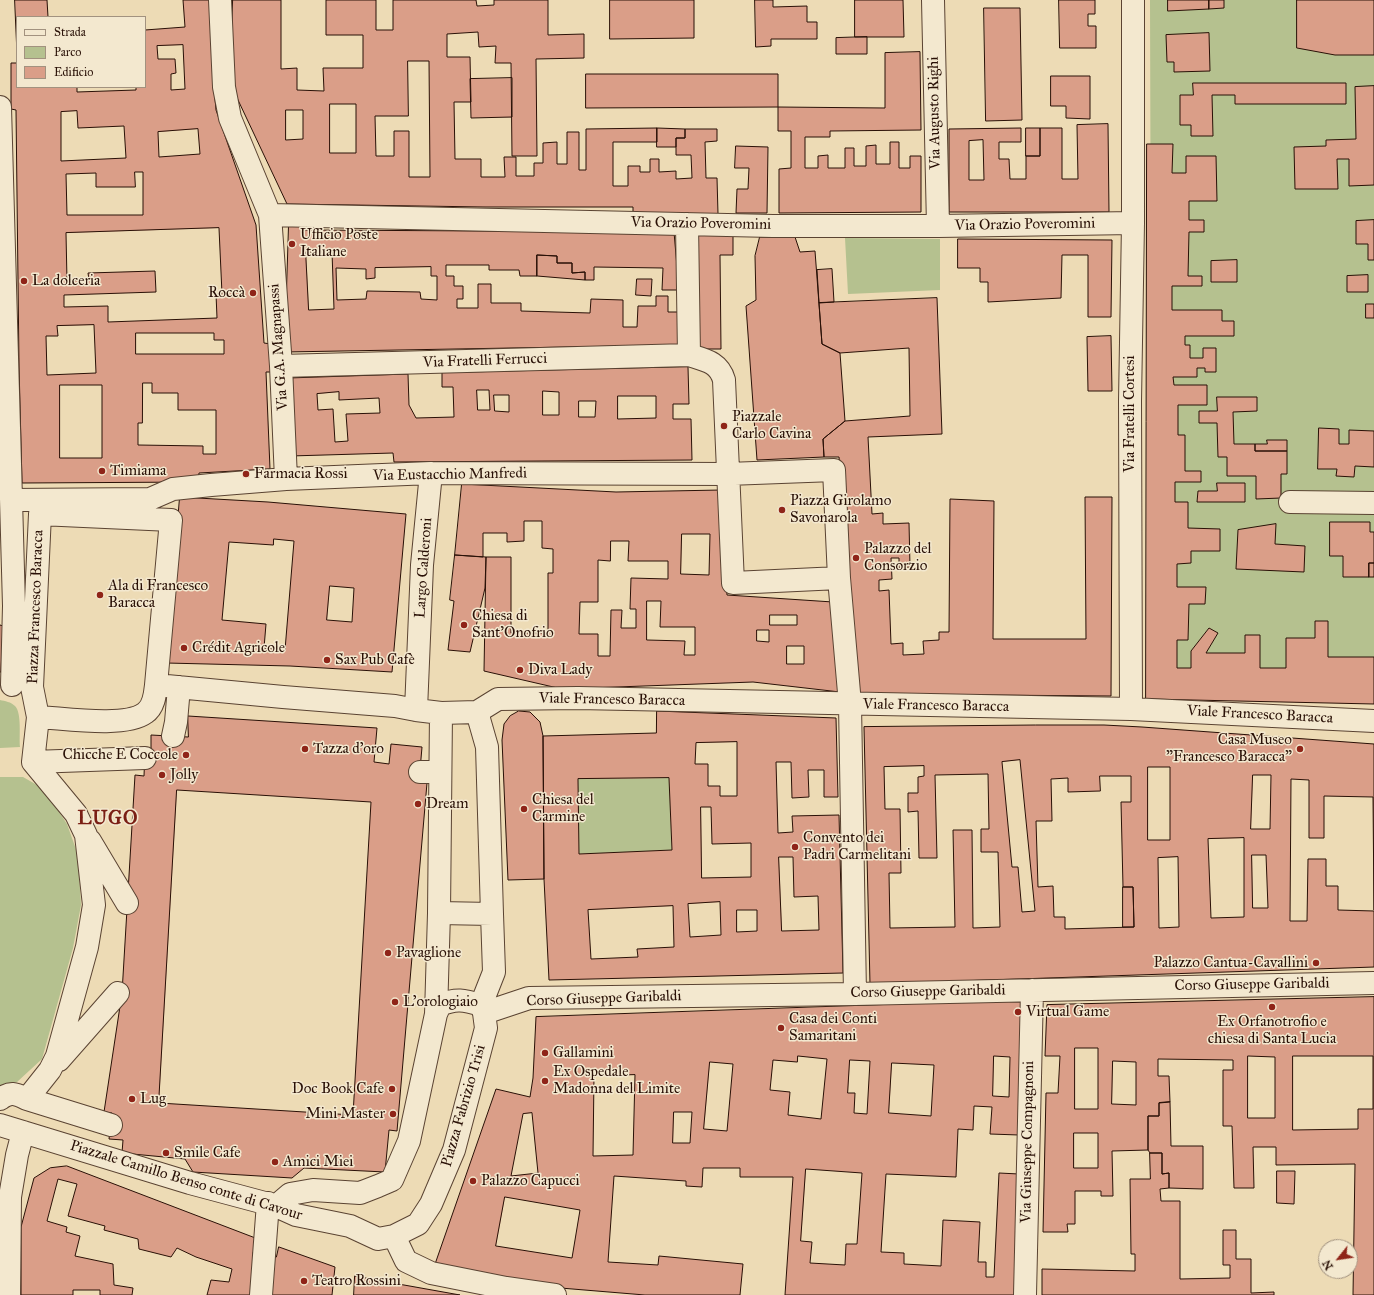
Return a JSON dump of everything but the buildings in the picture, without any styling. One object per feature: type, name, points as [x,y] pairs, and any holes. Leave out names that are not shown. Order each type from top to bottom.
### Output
[{"type":"street","name":"Via G.A. Magnapassi","points":[[220,0],[224,88],[230,118],[270,216],[281,366],[286,479]]},
{"type":"street","name":"Via Augusto Righi","points":[[933,0],[938,226]]},
{"type":"street","name":"Via Fratelli Cortesi","points":[[1131,709],[1130,401],[1133,223],[1133,0]]},
{"type":"street","name":"Piazza Francesco Baracca","points":[[0,107],[12,500],[7,606],[6,685],[38,717]]},
{"type":"street","name":"Via Orazio Poveromini","points":[[270,216],[781,226],[938,226],[1133,223]]},
{"type":"street","points":[[688,224],[689,355],[703,359],[717,366],[722,372],[724,380],[733,583],[839,578]]},
{"type":"street","name":"Via Fratelli Ferrucci","points":[[281,366],[689,355]]},
{"type":"street","points":[[728,474],[834,470],[839,578],[850,704],[855,994]]},
{"type":"street","name":"Via Eustacchio Manfredi","points":[[173,489],[286,479],[431,473],[728,474]]},
{"type":"street","name":"Largo Calderoni","points":[[416,710],[422,565],[431,473]]},
{"type":"street","points":[[12,500],[150,499],[173,489],[154,702],[146,713],[133,719],[115,722],[38,717],[33,762],[76,814],[86,835],[127,904]]},
{"type":"street","points":[[1290,502],[1374,503]]},
{"type":"street","name":"Piazza Francesco Baracca","points":[[38,717],[32,687],[40,514],[171,520]]},
{"type":"street","points":[[156,685],[395,706],[441,713],[477,712]]},
{"type":"street","points":[[172,736],[176,722],[179,687]]},
{"type":"street","name":"Viale Francesco Baracca","points":[[477,712],[498,699],[578,698],[1131,709],[1374,721]]},
{"type":"street","name":"Piazza Fabrizio Trisi","points":[[350,1226],[378,1239],[394,1236],[418,1224],[431,1204],[454,1150],[486,1028],[482,1009],[494,972],[486,747],[477,712]]},
{"type":"street","points":[[261,1295],[272,1204],[290,1194],[313,1190],[360,1192],[392,1180],[409,1141],[436,1014],[439,913],[430,772],[441,713]]},
{"type":"street","points":[[33,762],[145,758]]},
{"type":"street","points":[[50,1070],[57,1056],[87,947],[94,905],[86,835]]},
{"type":"street","points":[[439,913],[492,914]]},
{"type":"street","name":"Corso Giuseppe Garibaldi","points":[[482,1009],[529,998],[855,994],[1374,983]]},
{"type":"street","name":"Via Giuseppe Compagnoni","points":[[1025,1295],[1032,990]]},
{"type":"street","points":[[28,1099],[50,1070],[118,993]]},
{"type":"street","points":[[436,1014],[440,1005],[450,1001],[464,1000],[482,1009]]},
{"type":"street","points":[[0,1099],[7,1094],[17,1094],[28,1099],[111,1125]]},
{"type":"street","name":"Piazzale Camillo Benso conte di Cavour","points":[[0,1125],[190,1183],[272,1204],[296,1215],[350,1226]]},
{"type":"street","points":[[9,1295],[10,1197],[16,1160],[24,1132]]},
{"type":"street","points":[[394,1236],[406,1261],[431,1273],[506,1288],[555,1295]]},
{"type":"green space","points":[[1150,0],[1374,0],[1374,702],[1152,692]]},
{"type":"green space","points":[[845,238],[940,239],[940,290],[848,294]]},
{"type":"green space","points":[[0,700],[12,704],[17,709],[19,714],[20,747],[0,748]]},
{"type":"green space","points":[[0,777],[23,777],[44,789],[67,824],[78,855],[81,905],[73,948],[42,1059],[17,1082],[2,1086],[0,1086]]},
{"type":"green space","points":[[669,778],[672,850],[579,854],[578,779]]},
{"type":"place","name":"Ufficio Poste Italiane","points":[[292,244]]},
{"type":"place","name":"La dolceria","points":[[24,281]]},
{"type":"place","name":"Roccà","points":[[253,293]]},
{"type":"place","name":"Piazzale Carlo Cavina","points":[[724,426]]},
{"type":"place","name":"Timiama","points":[[102,471]]},
{"type":"place","name":"Farmacia Rossi","points":[[246,474]]},
{"type":"place","name":"Piazza Girolamo Savonarola","points":[[782,510]]},
{"type":"place","name":"Palazzo del Consorzio","points":[[856,558]]},
{"type":"place","name":"Ala di Francesco Baracca","points":[[100,595]]},
{"type":"place","name":"Chiesa di Sant'Onofrio","points":[[464,625]]},
{"type":"place","name":"Crédit Agricole","points":[[184,648]]},
{"type":"place","name":"Sax Pub Cafè","points":[[327,660]]},
{"type":"place","name":"Diva Lady","points":[[520,670]]},
{"type":"place","name":"Tazza d'oro","points":[[305,749]]},
{"type":"place","name":"Casa Museo \"Francesco Baracca\"","points":[[1300,749]]},
{"type":"place","name":"Chicche E Coccole","points":[[186,755]]},
{"type":"place","name":"Jolly","points":[[162,775]]},
{"type":"place","name":"Dream","points":[[418,804]]},
{"type":"place","name":"Chiesa del Carmine","points":[[524,809]]},
{"type":"place","name":"Convento dei Padri Carmelitani","points":[[795,847]]},
{"type":"place","name":"Pavaglione","points":[[388,953]]},
{"type":"place","name":"Palazzo Cantua-Cavallini","points":[[1316,963]]},
{"type":"place","name":"L'orologiaio","points":[[395,1002]]},
{"type":"place","name":"Ex Orfanotrofio e chiesa di Santa Lucia","points":[[1272,1007]]},
{"type":"place","name":"Virtual Game","points":[[1018,1012]]},
{"type":"place","name":"Casa dei Conti Samaritani","points":[[781,1028]]},
{"type":"place","name":"Gallamini","points":[[545,1053]]},
{"type":"place","name":"Ex Ospedale Madonna del Limite","points":[[545,1081]]},
{"type":"place","name":"Doc Book Cafe","points":[[392,1089]]},
{"type":"place","name":"Lug","points":[[132,1099]]},
{"type":"place","name":"Mini Master","points":[[393,1114]]},
{"type":"place","name":"Smile Cafe","points":[[166,1153]]},
{"type":"place","name":"Amici Miei","points":[[275,1162]]},
{"type":"place","name":"Palazzo Capucci","points":[[473,1181]]},
{"type":"place","name":"Teatro Rossini","points":[[304,1281]]},
{"type":"district","name":"LUGO","points":[[108,819]]}]
